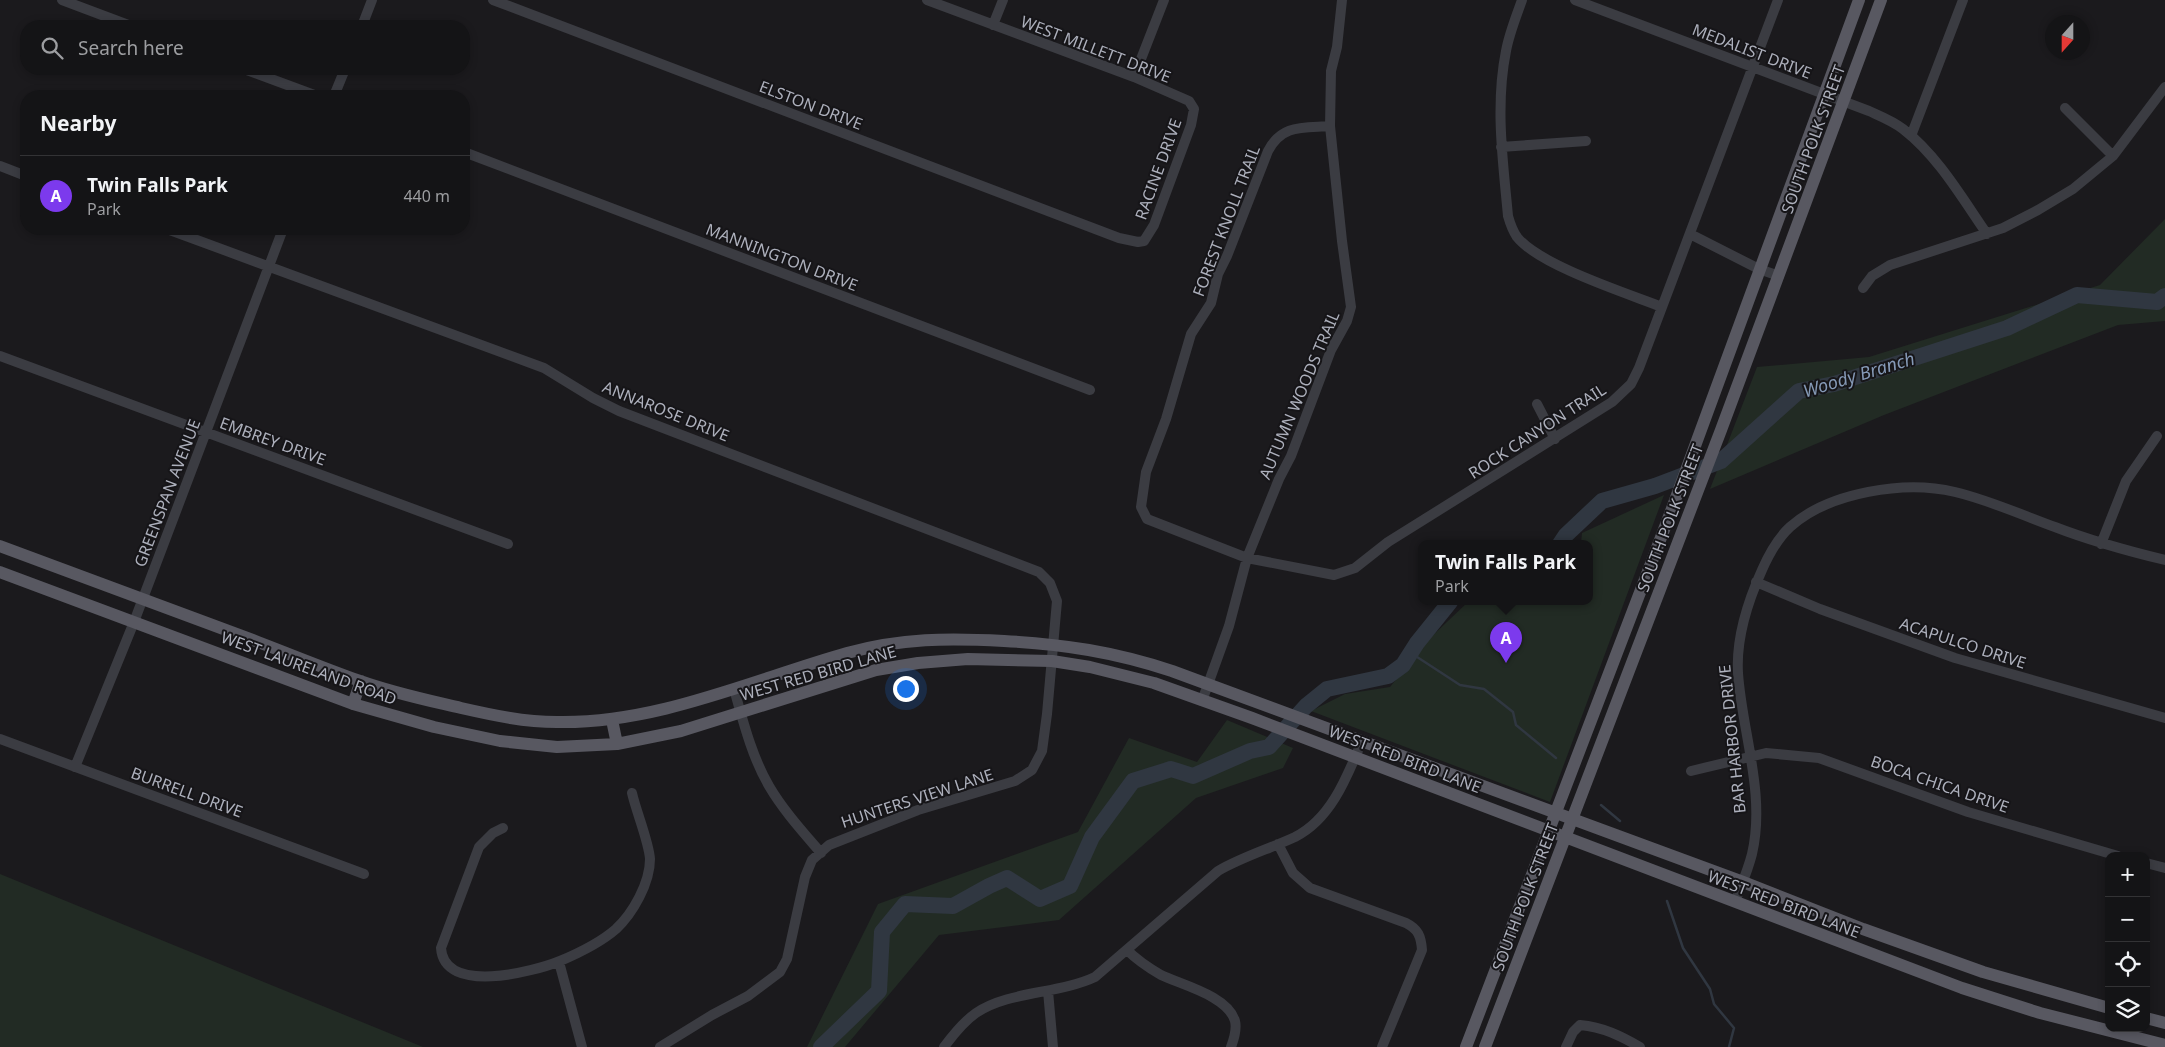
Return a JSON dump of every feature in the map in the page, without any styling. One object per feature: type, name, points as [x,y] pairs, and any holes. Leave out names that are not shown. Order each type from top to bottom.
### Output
[{"type":"main road","name":"SOUTH POLK STREET","points":[[1466,1047],[1670,514],[1859,0]]},
{"type":"main road","name":"SOUTH POLK STREET","points":[[1486,1047],[1721,430],[1882,0]]},
{"type":"main road","name":"WEST LAURELAND ROAD","points":[[0,546],[361,682],[442,704],[529,721],[559,723],[612,720]]},
{"type":"main road","name":"WEST LAURELAND ROAD","points":[[0,572],[353,704],[434,727],[500,741],[557,747],[617,744]]},
{"type":"main road","name":"WEST RED BIRD LANE","points":[[612,720],[670,708],[849,653],[921,639],[980,639],[1054,644],[1136,659],[1982,972],[2105,1007]]},
{"type":"main road","name":"WEST RED BIRD LANE","points":[[617,744],[681,731],[876,670],[918,663],[987,658],[1052,661],[1126,675],[1252,718],[1962,988],[2040,1014],[2165,1045]]},
{"type":"main road","points":[[353,704],[361,682]]},
{"type":"main road","points":[[612,720],[617,744]]},
{"type":"main road","points":[[2150,1019],[2165,1023]]},
{"type":"street","points":[[62,0],[115,20]]},
{"type":"street","points":[[364,20],[372,0]]},
{"type":"street","name":"ELSTON DRIVE","points":[[494,0],[1119,238]]},
{"type":"street","name":"WEST MILLETT DRIVE","points":[[927,0],[1134,77],[1189,101],[1194,110]]},
{"type":"street","points":[[993,26],[1003,0]]},
{"type":"street","points":[[1134,77],[1164,0]]},
{"type":"street","name":"AUTUMN WOODS TRAIL","points":[[1202,701],[1229,626],[1247,558],[1279,479],[1291,456],[1331,350],[1348,321],[1351,308],[1330,126],[1331,71],[1337,47],[1342,0]]},
{"type":"street","points":[[1522,0],[1506,50],[1502,77],[1501,146],[1508,216],[1514,232],[1524,244],[1553,263],[1662,308]]},
{"type":"street","name":"MEDALIST DRIVE","points":[[1575,0],[1886,119],[1911,136],[1933,159],[1987,234]]},
{"type":"street","name":"ROCK CANYON TRAIL","points":[[1166,526],[1247,558],[1334,575],[1344,573],[1355,568],[1388,542],[1612,402],[1631,384],[1662,308],[1778,0]]},
{"type":"street","points":[[1911,136],[1963,0]]},
{"type":"street","points":[[260,75],[301,90]]},
{"type":"street","points":[[336,90],[343,75]]},
{"type":"street","points":[[1863,288],[1872,276],[1890,265],[1987,234],[2038,210],[2073,189],[2113,156],[2165,87]]},
{"type":"street","points":[[2065,108],[2113,156]]},
{"type":"street","name":"RACINE DRIVE","points":[[1119,238],[1138,242],[1144,241],[1148,235],[1191,124],[1194,110]]},
{"type":"street","name":"FOREST KNOLL TRAIL","points":[[1166,526],[1147,519],[1141,508],[1141,497],[1146,472],[1166,419],[1191,334],[1211,303],[1218,274],[1274,139],[1288,129],[1330,126]]},
{"type":"street","points":[[1501,146],[1586,141]]},
{"type":"street","name":"MANNINGTON DRIVE","points":[[470,154],[1090,390]]},
{"type":"street","points":[[0,166],[20,174]]},
{"type":"street","points":[[1690,234],[1759,269],[1779,276]]},
{"type":"street","name":"ANNAROSE DRIVE","points":[[183,235],[544,368],[593,398],[619,411],[1039,572],[1046,577],[1055,592],[1057,601],[1052,661]]},
{"type":"street","name":"GREENSPAN AVENUE","points":[[74,767],[143,599],[281,235]]},
{"type":"street","name":"EMBREY DRIVE","points":[[0,356],[508,544]]},
{"type":"street","points":[[1536,404],[1555,439]]},
{"type":"street","points":[[2101,544],[2126,481],[2157,436]]},
{"type":"street","name":"BAR HARBOR DRIVE","points":[[1735,902],[1752,853],[1756,813],[1738,671],[1742,628],[1756,582],[1773,547],[1800,519],[1831,503],[1895,488],[1930,488],[1955,492],[2020,513],[2101,544],[2165,560]]},
{"type":"street","name":"ACAPULCO DRIVE","points":[[1756,582],[1820,609],[1954,658],[2165,718]]},
{"type":"street","name":"HUNTERS VIEW LANE","points":[[660,1047],[712,1015],[748,996],[780,972],[787,959],[806,877],[812,860],[829,845],[840,839],[918,810],[1015,781],[1028,774],[1042,751],[1052,661]]},
{"type":"street","points":[[734,689],[757,760],[769,787],[799,828],[821,853]]},
{"type":"street","name":"BURRELL DRIVE","points":[[0,739],[364,874]]},
{"type":"street","points":[[944,1047],[964,1023],[982,1009],[995,1004],[1071,987],[1095,977],[1218,871],[1241,858],[1302,833],[1324,813],[1337,796],[1362,742]]},
{"type":"street","name":"BOCA CHICA DRIVE","points":[[1691,771],[1766,753],[1819,758],[1968,812],[2105,852]]},
{"type":"street","points":[[503,828],[492,833],[479,847],[443,939],[442,956],[446,964],[472,977],[499,976],[559,962],[616,930],[626,919],[640,897],[650,858],[632,793]]},
{"type":"street","points":[[1278,844],[1293,873],[1310,888],[1406,923],[1413,926],[1419,934],[1422,950],[1382,1047]]},
{"type":"street","points":[[2150,864],[2165,868]]},
{"type":"street","points":[[1127,950],[1155,972],[1207,994],[1230,1011],[1236,1025],[1231,1047]]},
{"type":"street","points":[[559,962],[582,1047]]},
{"type":"street","points":[[1048,991],[1053,1047]]},
{"type":"street","points":[[1566,1047],[1573,1032],[1580,1025],[1593,1026],[1623,1037],[1640,1047]]},
{"type":"shaded area","points":[[2165,219],[2165,321],[2118,325],[1884,415],[1710,489],[1757,367],[1869,357],[2100,285]]},
{"type":"shaded area","points":[[1664,495],[1550,802],[1311,711],[1345,694],[1390,687],[1429,639],[1465,605],[1593,605],[1593,540],[1581,540],[1582,533]]},
{"type":"shaded area","points":[[1227,720],[1293,748],[1283,768],[1196,798],[1059,920],[939,935],[845,1047],[807,1047],[878,904],[1078,832],[1129,738],[1197,762]]},
{"type":"shaded area","points":[[0,874],[423,1047],[0,1047]]},
{"type":"waterway","name":"Woody Branch","points":[[1563,540],[1602,501],[1655,486],[1721,461],[1799,391],[1834,384],[2007,328],[2077,295],[2157,302],[2165,296]]},
{"type":"waterway","name":"Woody Branch","points":[[821,1047],[879,991],[882,932],[905,904],[953,906],[1007,878],[1040,899],[1070,886],[1092,837],[1133,781],[1171,769],[1193,776],[1250,751],[1269,747],[1306,706],[1327,689],[1388,676],[1403,665],[1417,643],[1448,605]]},
{"type":"waterway","points":[[1411,653],[1460,685],[1484,689],[1513,712],[1516,725],[1556,758]]},
{"type":"waterway","points":[[1601,805],[1620,821]]},
{"type":"waterway","points":[[1667,901],[1683,948],[1710,989],[1714,1004],[1734,1028],[1729,1047]]},
{"type":"place","name":"Twin Falls Park","points":[[1506,663]]}]
